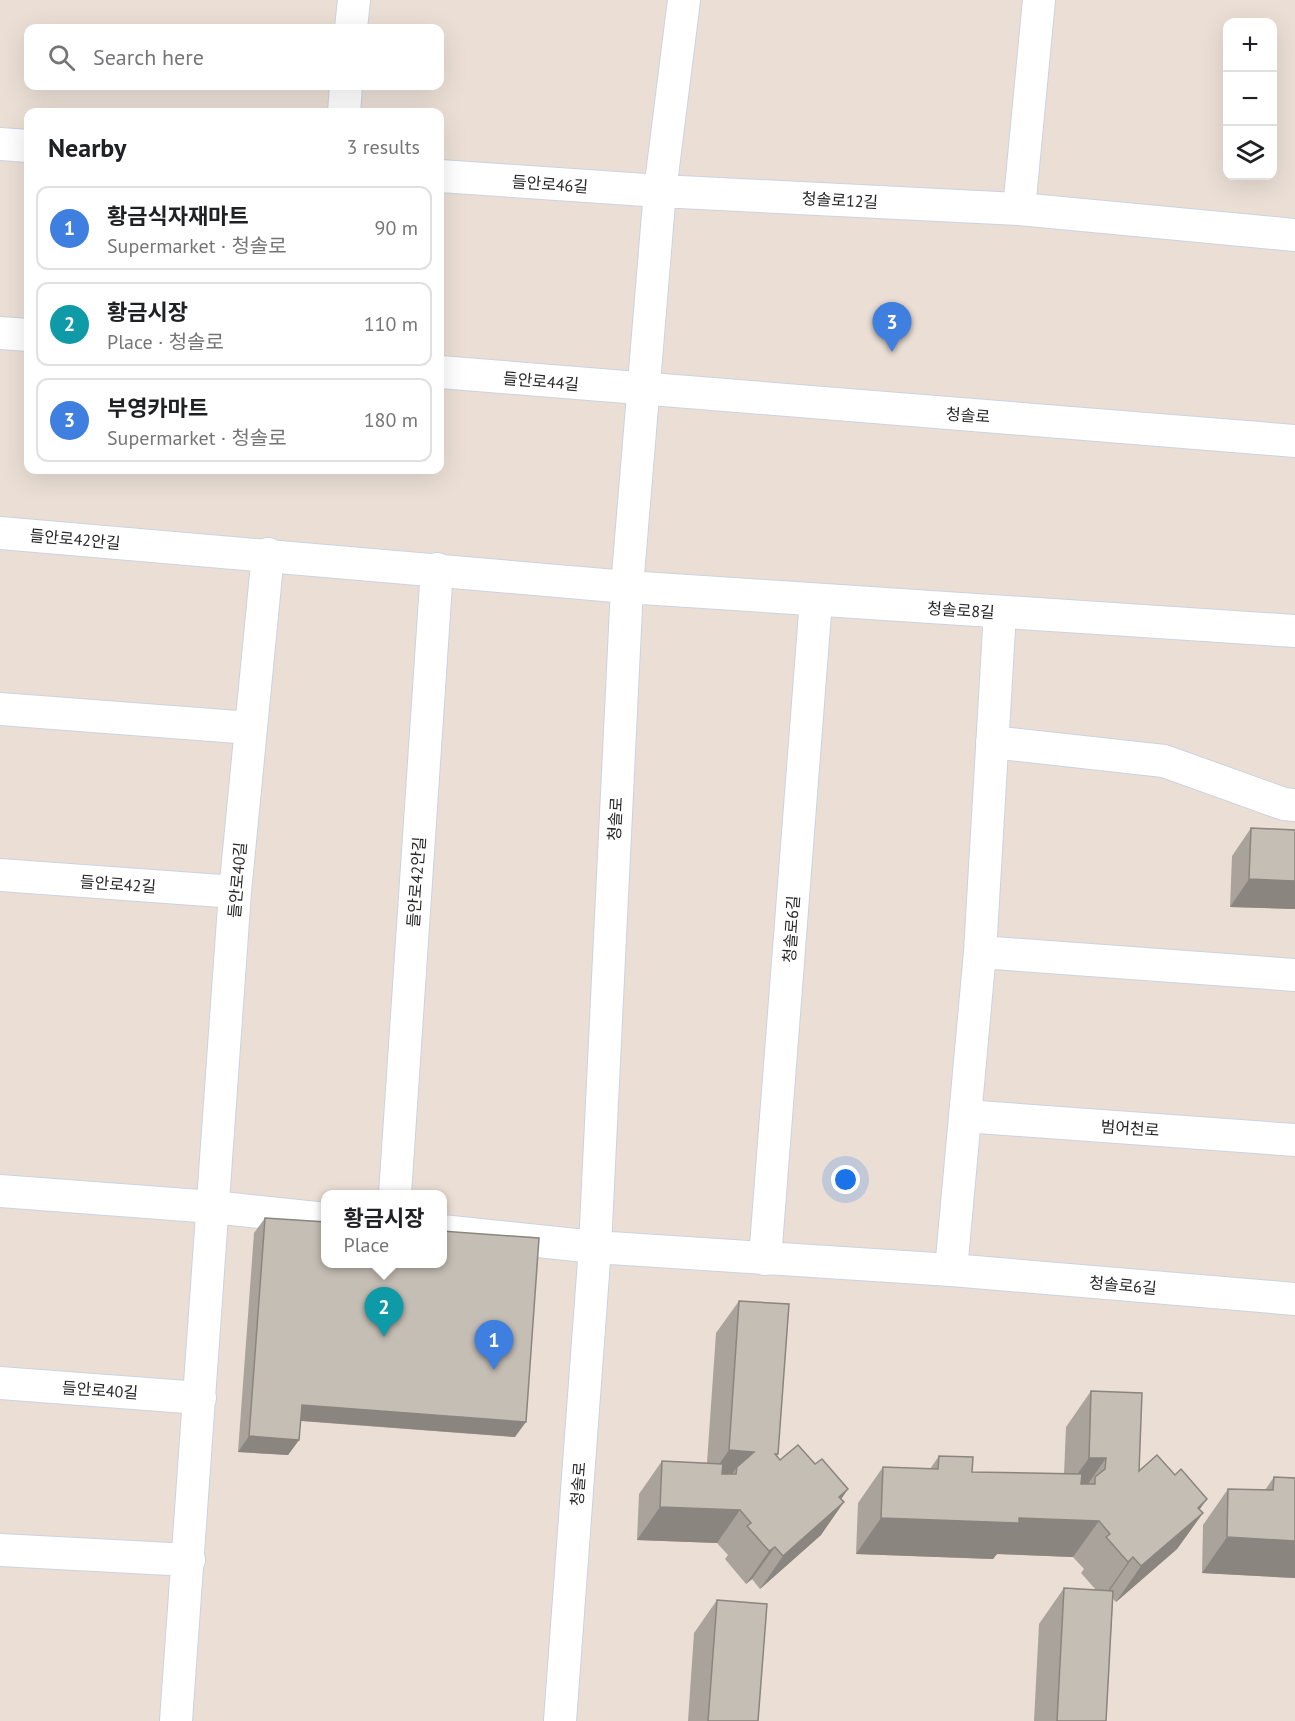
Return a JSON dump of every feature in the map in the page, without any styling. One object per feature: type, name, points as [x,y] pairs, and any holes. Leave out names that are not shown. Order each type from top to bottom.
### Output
[{"type":"street","points":[[351,24],[354,0]]},
{"type":"street","name":"청솔로","points":[[560,1721],[595,1247],[627,587],[660,191],[684,0]]},
{"type":"street","points":[[1019,209],[1039,0]]},
{"type":"street","points":[[344,108],[346,90]]},
{"type":"street","points":[[0,144],[24,146]]},
{"type":"street","name":"들안로46길","points":[[444,176],[660,191]]},
{"type":"street","name":"청솔로12길","points":[[660,191],[1019,209],[1295,235]]},
{"type":"street","points":[[0,333],[24,335]]},
{"type":"street","name":"들안로44길","points":[[444,372],[642,390]]},
{"type":"street","name":"청솔로","points":[[642,390],[1295,441]]},
{"type":"street","name":"들안로42안길","points":[[0,533],[268,554],[627,587]]},
{"type":"street","name":"들안로40길","points":[[176,1721],[235,892],[268,554]]},
{"type":"street","name":"들안로42안길","points":[[395,1190],[437,569]]},
{"type":"street","name":"청솔로8길","points":[[627,587],[1295,632]]},
{"type":"street","name":"청솔로6길","points":[[765,1259],[816,600]]},
{"type":"street","points":[[951,1270],[980,952],[1000,612]]},
{"type":"street","points":[[0,709],[251,728]]},
{"type":"street","points":[[992,742],[1164,761],[1284,804],[1295,805]]},
{"type":"street","name":"들안로42길","points":[[0,875],[235,892]]},
{"type":"street","points":[[980,952],[1295,975]]},
{"type":"street","name":"범어천로","points":[[965,1116],[1295,1140]]},
{"type":"street","points":[[0,1191],[213,1207],[321,1218]]},
{"type":"street","points":[[447,1232],[595,1247]]},
{"type":"street","name":"청솔로6길","points":[[595,1247],[951,1270],[1295,1299]]},
{"type":"street","name":"들안로40길","points":[[0,1383],[200,1398]]},
{"type":"street","points":[[0,1550],[189,1560]]},
{"type":"building","points":[[1251,828],[1295,830],[1295,881],[1249,879]]},
{"type":"building","points":[[265,1218],[321,1222],[321,1268],[447,1268],[447,1231],[539,1238],[526,1422],[302,1405],[299,1440],[249,1436]]},
{"type":"building","points":[[739,1301],[789,1304],[778,1454],[775,1454],[780,1460],[798,1445],[815,1464],[822,1459],[848,1489],[839,1497],[844,1502],[783,1556],[775,1547],[769,1551],[747,1526],[751,1523],[740,1510],[660,1507],[662,1461],[723,1464],[722,1474],[736,1474],[737,1467],[754,1452],[729,1450]]},
{"type":"building","points":[[1091,1391],[1142,1393],[1139,1471],[1157,1455],[1175,1475],[1181,1469],[1207,1499],[1198,1508],[1203,1513],[1141,1566],[1133,1557],[1128,1562],[1106,1537],[1110,1534],[1099,1521],[1019,1518],[1019,1523],[881,1518],[883,1467],[938,1469],[939,1456],[973,1457],[972,1472],[1082,1474],[1081,1484],[1095,1484],[1095,1477],[1105,1469],[1106,1458],[1089,1458]]},
{"type":"building","points":[[1274,1477],[1295,1478],[1295,1541],[1227,1537],[1228,1489],[1273,1490]]},
{"type":"building","points":[[1064,1588],[1113,1591],[1106,1721],[1057,1721]]},
{"type":"building","points":[[717,1600],[767,1604],[758,1721],[708,1721]]},
{"type":"place","name":"부영카마트","points":[[892,352]]},
{"type":"place","name":"황금시장","points":[[384,1337]]},
{"type":"place","name":"황금식자재마트","points":[[494,1370]]}]
